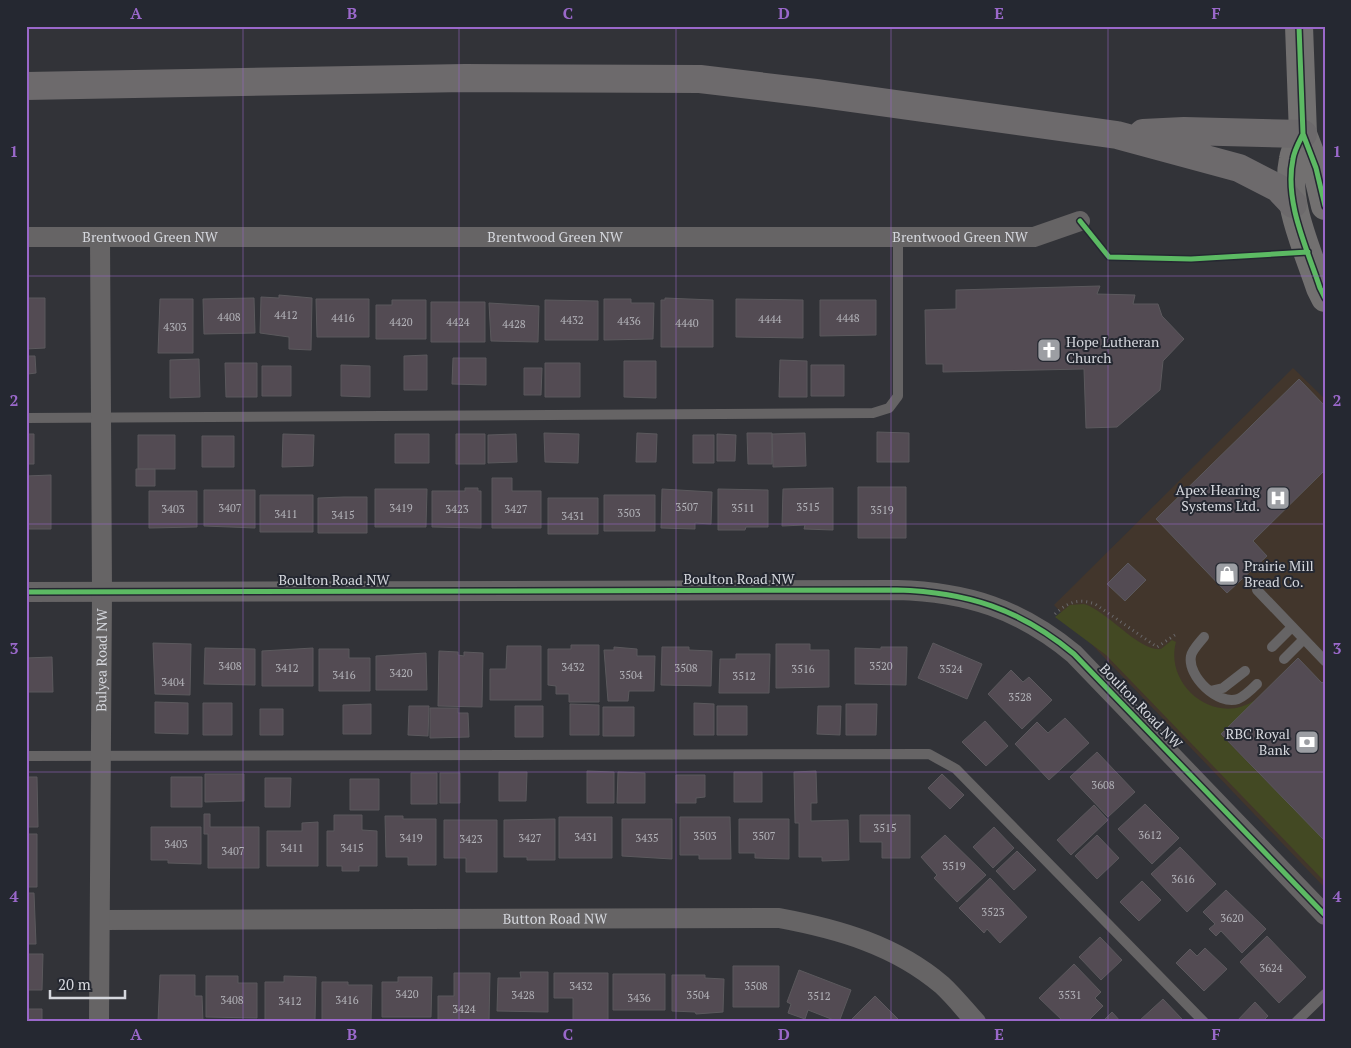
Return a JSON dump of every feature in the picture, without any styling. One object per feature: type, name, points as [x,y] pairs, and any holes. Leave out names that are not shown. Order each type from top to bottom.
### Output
[{"type":"highway","points":[[26,86],[465,78],[700,80],[816,93],[1116,135],[1239,168],[1278,188],[1293,204]]},
{"type":"highway","points":[[1116,135],[1310,127]]},
{"type":"street","points":[[1299,26],[1314,162],[1325,206]]},
{"type":"street","points":[[1310,127],[1293,158],[1290,188],[1293,204],[1320,288],[1325,298]]},
{"type":"street","name":"Brentwood Green NW","points":[[26,237],[1034,237],[1080,221]]},
{"type":"street","name":"Bulyea Road NW","points":[[99,1022],[102,592],[100,237]]},
{"type":"street","name":"Boulton Road NW","points":[[26,592],[928,591],[958,595],[987,603],[1014,614],[1058,640],[1090,669],[1325,915]]},
{"type":"street","name":"Button Road NW","points":[[101,920],[779,918],[827,927],[885,949],[942,985],[976,1022]]},
{"type":"lane","points":[[26,418],[873,413],[889,408],[898,396],[898,236]]},
{"type":"lane","points":[[1257,590],[1325,661]]},
{"type":"lane","points":[[1272,647],[1292,627]]},
{"type":"lane","points":[[1204,636],[1191,655],[1191,665],[1203,685],[1220,697],[1239,699],[1257,684]]},
{"type":"lane","points":[[1284,659],[1304,639]]},
{"type":"lane","points":[[1210,691],[1223,688],[1245,671]]},
{"type":"lane","points":[[26,756],[929,754],[956,769],[1204,1022]]},
{"type":"lane","points":[[1296,1022],[1325,994]]},
{"type":"path","points":[[1040,628],[1066,605],[1078,601],[1095,604],[1149,644],[1157,647],[1175,635]]},
{"type":"shaded area","points":[[1293,368],[1325,399],[1325,888],[1054,605]]},
{"type":"green space","points":[[1084,604],[1103,614],[1133,638],[1152,648],[1161,649],[1172,640],[1176,642],[1174,658],[1178,673],[1185,687],[1196,698],[1210,705],[1225,709],[1240,707],[1255,700],[1221,735],[1325,841],[1325,882],[1106,655],[1055,617],[1070,605]]},
{"type":"building","name":"Hope Lutheran Church","points":[[1100,286],[1097,294],[1135,295],[1133,304],[1158,304],[1162,316],[1184,339],[1163,361],[1160,390],[1117,427],[1086,428],[1084,369],[943,372],[943,364],[926,364],[925,310],[956,309],[956,290]]},
{"type":"building","points":[[279,295],[312,298],[311,350],[289,349],[289,337],[260,333],[261,297],[279,298]]},
{"type":"building","points":[[26,298],[45,298],[45,348],[26,349]]},
{"type":"building","points":[[254,298],[255,333],[204,334],[203,299]]},
{"type":"building","points":[[665,298],[713,300],[713,347],[661,347],[661,300],[665,300]]},
{"type":"building","points":[[160,299],[193,299],[193,353],[158,353]]},
{"type":"building","points":[[316,299],[369,299],[369,337],[317,337]]},
{"type":"building","points":[[604,299],[631,299],[631,303],[654,303],[653,339],[604,340]]},
{"type":"building","points":[[736,299],[803,300],[803,338],[736,337]]},
{"type":"building","points":[[392,300],[426,300],[426,339],[376,339],[376,305],[392,305]]},
{"type":"building","points":[[545,300],[598,301],[598,340],[545,340]]},
{"type":"building","points":[[820,300],[876,300],[876,335],[820,336]]},
{"type":"building","points":[[431,302],[485,302],[485,342],[431,342]]},
{"type":"building","points":[[489,303],[539,306],[538,342],[491,341]]},
{"type":"building","points":[[427,355],[427,390],[404,390],[404,356]]},
{"type":"building","points":[[26,356],[35,356],[36,373],[28,374],[28,397],[26,397]]},
{"type":"building","points":[[453,358],[486,358],[486,385],[452,384]]},
{"type":"building","points":[[199,359],[200,397],[170,398],[170,360]]},
{"type":"building","points":[[780,360],[807,361],[807,397],[779,397]]},
{"type":"building","points":[[624,361],[656,361],[656,398],[624,397]]},
{"type":"building","points":[[225,363],[257,363],[257,397],[226,397]]},
{"type":"building","points":[[545,363],[580,363],[580,397],[545,397]]},
{"type":"building","points":[[341,365],[370,366],[370,397],[341,396]]},
{"type":"building","points":[[811,365],[844,365],[844,396],[811,396]]},
{"type":"building","points":[[262,366],[291,366],[291,396],[262,396]]},
{"type":"building","points":[[524,368],[542,368],[541,395],[524,395]]},
{"type":"building","points":[[1299,379],[1325,406],[1325,470],[1253,541],[1267,556],[1227,593],[1156,519]]},
{"type":"building","points":[[877,432],[909,433],[909,462],[877,462]]},
{"type":"building","points":[[544,433],[579,434],[578,463],[545,462]]},
{"type":"building","points":[[637,433],[657,434],[656,462],[636,462]]},
{"type":"building","points":[[747,433],[772,433],[772,464],[748,464]]},
{"type":"building","points":[[805,433],[806,466],[773,467],[772,434]]},
{"type":"building","points":[[26,434],[34,434],[34,464],[26,464]]},
{"type":"building","points":[[283,434],[314,435],[313,466],[282,467]]},
{"type":"building","points":[[395,434],[429,434],[429,463],[395,463]]},
{"type":"building","points":[[456,434],[485,434],[485,464],[456,464]]},
{"type":"building","points":[[516,434],[517,462],[488,463],[488,435]]},
{"type":"building","points":[[717,434],[736,435],[735,461],[717,461]]},
{"type":"building","points":[[138,435],[175,435],[175,469],[138,469]]},
{"type":"building","points":[[693,435],[714,435],[714,463],[693,463]]},
{"type":"building","points":[[202,436],[234,436],[234,467],[202,467]]},
{"type":"building","points":[[136,469],[155,469],[155,486],[136,486]]},
{"type":"building","points":[[51,475],[51,529],[26,529],[26,476]]},
{"type":"building","points":[[492,478],[512,478],[512,491],[541,491],[541,528],[492,528]]},
{"type":"building","points":[[858,487],[906,487],[906,538],[858,538]]},
{"type":"building","points":[[465,488],[478,488],[478,491],[481,491],[481,528],[432,527],[432,491],[465,491]]},
{"type":"building","points":[[833,488],[833,530],[804,529],[805,525],[782,526],[783,489]]},
{"type":"building","points":[[375,489],[427,489],[426,527],[375,527]]},
{"type":"building","points":[[662,489],[712,492],[711,524],[695,523],[695,529],[661,528]]},
{"type":"building","points":[[718,489],[768,490],[768,527],[746,527],[745,530],[718,530]]},
{"type":"building","points":[[204,490],[255,490],[255,528],[204,526]]},
{"type":"building","points":[[149,491],[197,491],[197,527],[149,528]]},
{"type":"building","points":[[260,495],[313,495],[313,532],[260,532]]},
{"type":"building","points":[[604,495],[655,495],[655,531],[604,531]]},
{"type":"building","points":[[367,497],[367,533],[318,533],[318,498]]},
{"type":"building","points":[[548,498],[598,498],[598,534],[548,534]]},
{"type":"building","points":[[1128,563],[1146,580],[1125,601],[1107,584]]},
{"type":"building","points":[[153,643],[191,644],[190,695],[155,694]]},
{"type":"building","points":[[933,643],[982,664],[967,699],[918,678]]},
{"type":"building","points":[[776,644],[810,644],[810,650],[829,650],[829,687],[776,688]]},
{"type":"building","points":[[571,645],[599,645],[599,702],[569,702],[569,694],[556,694],[556,686],[548,685],[548,649],[571,649]]},
{"type":"building","points":[[507,646],[541,646],[541,700],[490,700],[490,669],[506,669]]},
{"type":"building","points":[[614,647],[637,649],[637,656],[655,656],[654,691],[629,691],[628,701],[608,701],[604,650],[614,650]]},
{"type":"building","points":[[662,647],[689,647],[689,650],[712,651],[711,686],[661,685]]},
{"type":"building","points":[[881,647],[907,647],[906,685],[855,684],[855,648],[881,649]]},
{"type":"building","points":[[205,648],[255,649],[255,685],[204,684]]},
{"type":"building","points":[[313,648],[313,686],[262,686],[262,651]]},
{"type":"building","points":[[319,649],[349,649],[349,658],[370,658],[370,691],[319,691]]},
{"type":"building","points":[[439,651],[458,652],[458,655],[464,656],[464,652],[483,653],[482,707],[438,706]]},
{"type":"building","points":[[426,653],[427,690],[376,690],[376,656]]},
{"type":"building","points":[[736,654],[770,654],[769,693],[719,693],[720,659],[736,659]]},
{"type":"building","points":[[52,657],[53,692],[26,692],[26,658]]},
{"type":"building","points":[[1298,658],[1322,683],[1325,680],[1325,841],[1221,734]]},
{"type":"building","points":[[1011,670],[1023,682],[1029,677],[1052,700],[1022,729],[988,694]]},
{"type":"building","points":[[155,702],[188,703],[188,734],[155,733]]},
{"type":"building","points":[[203,703],[232,703],[232,735],[203,735]]},
{"type":"building","points":[[694,703],[714,704],[714,735],[694,735]]},
{"type":"building","points":[[371,704],[371,734],[343,734],[343,705]]},
{"type":"building","points":[[570,704],[599,705],[599,735],[570,735]]},
{"type":"building","points":[[846,704],[877,704],[876,735],[846,735]]},
{"type":"building","points":[[409,706],[429,706],[428,736],[408,735]]},
{"type":"building","points":[[515,706],[543,706],[543,737],[515,737]]},
{"type":"building","points":[[717,706],[747,706],[747,735],[717,735]]},
{"type":"building","points":[[818,706],[841,706],[840,735],[817,734]]},
{"type":"building","points":[[603,707],[634,707],[634,736],[603,736]]},
{"type":"building","points":[[430,708],[458,708],[458,713],[468,713],[469,737],[430,738]]},
{"type":"building","points":[[260,709],[283,709],[283,735],[260,735]]},
{"type":"building","points":[[1065,718],[1089,743],[1049,780],[1015,744],[1037,722],[1048,733]]},
{"type":"building","points":[[985,721],[1008,746],[986,766],[962,742]]},
{"type":"building","points":[[1097,752],[1135,792],[1108,817],[1070,777]]},
{"type":"building","points":[[587,771],[614,772],[614,803],[587,803]]},
{"type":"building","points":[[816,771],[817,803],[811,803],[811,821],[848,820],[849,860],[822,861],[822,857],[799,857],[799,823],[795,823],[794,772]]},
{"type":"building","points":[[499,772],[527,772],[526,801],[499,801]]},
{"type":"building","points":[[618,772],[645,773],[645,803],[617,803]]},
{"type":"building","points":[[734,772],[762,772],[762,802],[734,802]]},
{"type":"building","points":[[411,773],[437,773],[437,804],[411,804]]},
{"type":"building","points":[[440,773],[460,773],[460,803],[440,803]]},
{"type":"building","points":[[205,774],[244,774],[244,801],[205,802]]},
{"type":"building","points":[[942,774],[964,795],[950,809],[928,788]]},
{"type":"building","points":[[676,775],[705,775],[705,797],[696,798],[696,803],[676,803]]},
{"type":"building","points":[[26,777],[37,777],[38,827],[26,827]]},
{"type":"building","points":[[171,777],[202,777],[202,807],[171,807]]},
{"type":"building","points":[[265,778],[291,778],[290,807],[265,807]]},
{"type":"building","points":[[350,779],[379,779],[379,810],[350,810]]},
{"type":"building","points":[[1145,804],[1179,838],[1152,864],[1118,829]]},
{"type":"building","points":[[1094,805],[1108,820],[1071,855],[1057,840]]},
{"type":"building","points":[[204,814],[210,814],[210,827],[259,827],[259,868],[208,868],[208,834],[204,834]]},
{"type":"building","points":[[334,815],[362,815],[362,830],[377,831],[377,866],[359,866],[359,871],[342,871],[342,866],[327,866],[327,831],[334,831]]},
{"type":"building","points":[[860,815],[910,815],[910,858],[882,858],[882,842],[860,842]]},
{"type":"building","points":[[385,816],[403,816],[403,819],[436,819],[436,865],[408,865],[408,857],[386,857]]},
{"type":"building","points":[[559,817],[612,817],[612,858],[559,858]]},
{"type":"building","points":[[680,817],[730,817],[731,859],[699,859],[699,855],[680,855]]},
{"type":"building","points":[[555,819],[555,860],[527,860],[527,857],[504,857],[504,820]]},
{"type":"building","points":[[622,819],[672,819],[672,859],[622,856]]},
{"type":"building","points":[[739,819],[789,819],[789,859],[755,858],[755,853],[739,853]]},
{"type":"building","points":[[444,820],[497,820],[497,872],[466,872],[466,858],[444,858]]},
{"type":"building","points":[[318,822],[318,866],[267,866],[267,831],[302,831],[302,823]]},
{"type":"building","points":[[151,827],[201,827],[201,864],[168,863],[168,860],[151,860]]},
{"type":"building","points":[[994,827],[1014,848],[993,868],[973,847]]},
{"type":"building","points":[[26,834],[37,834],[37,887],[26,887]]},
{"type":"building","points":[[945,835],[986,875],[957,902],[934,878],[937,875],[921,857]]},
{"type":"building","points":[[1097,835],[1119,858],[1097,879],[1075,856]]},
{"type":"building","points":[[1180,847],[1216,884],[1187,912],[1151,874]]},
{"type":"building","points":[[1017,851],[1036,870],[1014,890],[996,871]]},
{"type":"building","points":[[990,878],[1027,917],[1000,943],[987,929],[984,933],[959,908]]},
{"type":"building","points":[[1142,881],[1161,900],[1139,921],[1120,902]]},
{"type":"building","points":[[1226,890],[1266,929],[1242,953],[1221,931],[1216,936],[1209,929],[1215,924],[1203,912]]},
{"type":"building","points":[[26,893],[34,893],[36,944],[26,944]]},
{"type":"building","points":[[1267,936],[1306,977],[1279,1003],[1240,962]]},
{"type":"building","points":[[1100,937],[1122,960],[1101,980],[1079,957]]},
{"type":"building","points":[[1205,948],[1227,969],[1204,991],[1176,963],[1190,949],[1197,956]]},
{"type":"building","points":[[26,954],[43,954],[42,990],[26,990]]},
{"type":"building","points":[[1074,964],[1101,992],[1095,998],[1103,1006],[1087,1022],[1064,1022],[1039,998]]},
{"type":"building","points":[[733,966],[779,966],[779,1007],[733,1007]]},
{"type":"building","points":[[799,970],[851,990],[839,1022],[808,1010],[805,1019],[788,1013],[791,1004],[787,1002]]},
{"type":"building","points":[[520,972],[548,972],[548,1012],[497,1011],[498,978],[521,978]]},
{"type":"building","points":[[454,973],[490,973],[489,1022],[438,1022],[438,996],[454,996]]},
{"type":"building","points":[[554,973],[608,973],[608,1022],[573,1022],[573,998],[554,998]]},
{"type":"building","points":[[613,974],[665,974],[665,1010],[613,1010]]},
{"type":"building","points":[[160,975],[195,975],[195,996],[202,996],[203,1022],[158,1022]]},
{"type":"building","points":[[672,975],[705,975],[705,978],[724,979],[723,1012],[696,1014],[695,1012],[672,1011]]},
{"type":"building","points":[[206,976],[238,976],[238,983],[257,983],[257,1018],[206,1017]]},
{"type":"building","points":[[284,976],[316,977],[315,1021],[265,1020],[265,982],[284,982]]},
{"type":"building","points":[[398,977],[432,977],[431,1017],[382,1017],[382,982],[398,982]]},
{"type":"building","points":[[322,982],[348,982],[348,985],[372,985],[371,1022],[322,1021]]},
{"type":"building","points":[[875,996],[901,1022],[849,1022]]},
{"type":"building","points":[[1163,999],[1182,1019],[1179,1022],[1139,1021]]},
{"type":"building","points":[[1255,1002],[1268,1016],[1262,1022],[1236,1022]]},
{"type":"building","points":[[26,1009],[42,1009],[42,1022],[26,1022]]},
{"type":"building","points":[[1112,1012],[1121,1022],[1102,1022]]},
{"type":"cycle path","points":[[1299,26],[1303,134],[1316,168],[1325,206]]},
{"type":"cycle path","points":[[1303,134],[1294,156],[1291,175],[1294,208],[1303,241],[1325,298]]},
{"type":"cycle path","points":[[1080,221],[1109,257],[1191,259],[1308,252]]},
{"type":"cycle path","points":[[26,592],[897,590],[922,591],[970,599],[1013,615],[1033,625],[1054,638],[1074,654],[1325,915]]},
{"type":"place","name":"Hope Lutheran Church","points":[[1049,350]]},
{"type":"place","name":"Apex Hearing Systems Ltd.","points":[[1278,498]]},
{"type":"place","name":"Prairie Mill Bread Co.","points":[[1227,574]]},
{"type":"place","name":"RBC Royal Bank","points":[[1307,742]]}]
